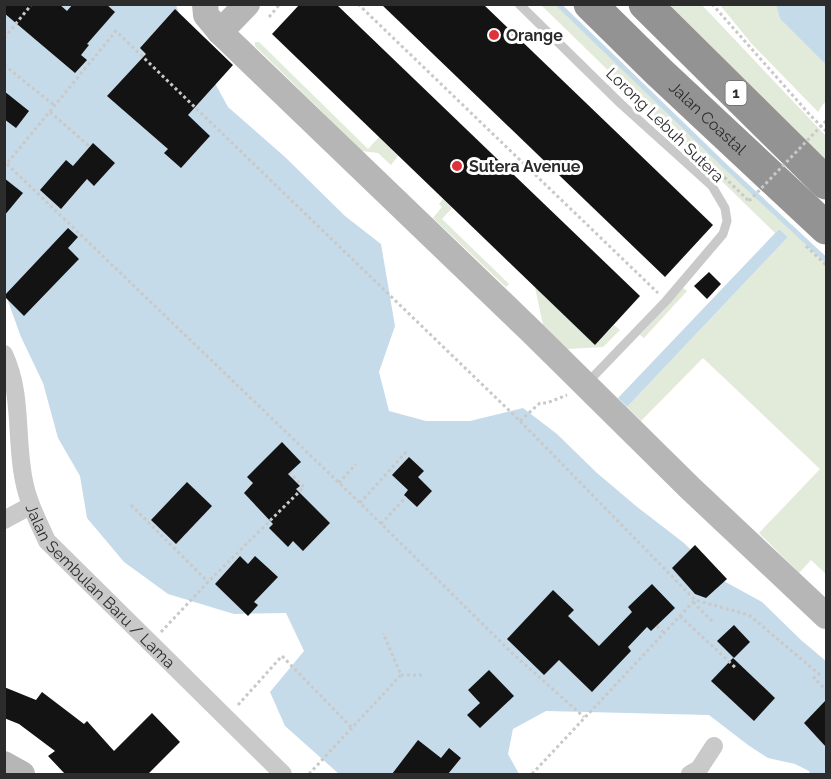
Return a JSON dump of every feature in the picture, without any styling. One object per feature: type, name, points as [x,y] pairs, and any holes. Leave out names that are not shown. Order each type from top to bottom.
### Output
[{"type":"highway","name":"Jalan Coastal","points":[[590,4],[658,72],[826,228]]},
{"type":"highway","name":"1","points":[[645,4],[826,183]]},
{"type":"street","points":[[205,4],[206,15],[244,56],[257,65],[690,488],[826,616]]},
{"type":"street","points":[[220,32],[257,9]]},
{"type":"street","points":[[257,9],[245,24],[245,33],[257,65]]},
{"type":"street","name":"Jalan Sembulan Baru / Lama","points":[[4,354],[14,380],[23,478],[30,506],[47,540],[283,774]]},
{"type":"street","points":[[4,520],[30,506]]},
{"type":"street","points":[[690,774],[699,769],[714,746]]},
{"type":"street","points":[[4,764],[22,774]]},
{"type":"lane","name":"Lorong Lebuh Sutera","points":[[519,4],[621,104],[712,186],[725,208],[727,221],[723,234],[666,301],[584,384]]},
{"type":"path","points":[[4,38],[32,4]]},
{"type":"path","points":[[257,9],[280,4]]},
{"type":"path","points":[[358,4],[666,301]]},
{"type":"path","points":[[712,4],[826,131]]},
{"type":"path","points":[[584,717],[511,652],[360,503],[6,166],[116,31],[520,421],[713,622]]},
{"type":"path","points":[[4,65],[55,106]]},
{"type":"path","points":[[50,112],[89,146]]},
{"type":"path","points":[[720,173],[749,201],[826,121]]},
{"type":"path","points":[[520,421],[540,403],[561,398],[584,384]]},
{"type":"path","points":[[360,503],[407,451]]},
{"type":"path","points":[[339,483],[356,464]]},
{"type":"path","points":[[159,635],[208,582],[304,488],[290,473]]},
{"type":"path","points":[[381,524],[406,497]]},
{"type":"path","points":[[131,505],[208,582]]},
{"type":"path","points":[[532,774],[694,601]]},
{"type":"path","points":[[694,601],[749,615],[819,674],[814,678],[826,690]]},
{"type":"path","points":[[680,616],[737,669]]},
{"type":"path","points":[[657,626],[664,633]]},
{"type":"path","points":[[383,633],[401,675]]},
{"type":"path","points":[[233,710],[282,656],[352,728]]},
{"type":"path","points":[[309,774],[401,675],[424,675]]},
{"type":"green space","points":[[671,4],[702,5],[826,136],[826,170],[673,12]]},
{"type":"green space","points":[[541,5],[558,5],[826,260],[826,574],[811,560],[799,573],[759,533],[820,469],[703,358],[641,421],[627,407],[788,237],[779,229],[775,233]]},
{"type":"green space","points":[[720,5],[776,5],[780,19],[826,65],[826,104],[824,103],[818,112],[751,43]]},
{"type":"green space","points":[[255,42],[259,42],[368,149],[379,137],[398,156],[391,165],[378,153],[362,151],[255,46]]},
{"type":"green space","points":[[443,199],[452,208],[442,219],[509,284],[506,287],[433,218],[442,207],[439,204]]},
{"type":"green space","points":[[535,287],[595,345],[614,325],[620,330],[603,347],[567,349],[543,325]]},
{"type":"green space","points":[[683,288],[687,291],[644,338],[640,335]]},
{"type":"water","points":[[5,5],[176,5],[183,25],[228,107],[285,157],[345,216],[381,244],[395,326],[379,372],[389,411],[426,421],[470,421],[523,408],[557,434],[597,473],[636,506],[684,543],[722,580],[762,602],[826,661],[826,774],[810,774],[809,771],[795,764],[768,758],[709,715],[546,711],[513,729],[508,754],[519,774],[339,774],[285,726],[270,692],[304,651],[286,613],[234,614],[168,594],[124,562],[87,518],[80,476],[58,438],[43,383],[21,337],[5,293]]},
{"type":"water","points":[[776,5],[826,5],[826,65],[780,19]]},
{"type":"water","points":[[779,229],[788,237],[627,407],[618,398]]},
{"type":"building","points":[[4,4],[59,4],[67,11],[73,4],[106,4],[115,12],[87,44],[89,45],[81,55],[87,60],[75,73],[4,13]]},
{"type":"building","name":"Sutera Avenue","points":[[300,4],[336,4],[640,296],[595,345],[272,34]]},
{"type":"building","name":"Sutera Avenue","points":[[381,4],[483,4],[713,225],[665,277]]},
{"type":"building","points":[[175,9],[233,65],[188,115],[210,136],[181,168],[164,153],[168,149],[107,96],[146,54],[140,48]]},
{"type":"building","points":[[4,91],[29,111],[16,128],[4,119]]},
{"type":"building","points":[[93,143],[115,163],[94,186],[87,179],[61,209],[40,190],[66,160],[73,166]]},
{"type":"building","points":[[4,178],[23,193],[4,216]]},
{"type":"building","points":[[68,228],[78,237],[68,248],[79,259],[24,316],[4,296]]},
{"type":"building","points":[[709,272],[721,284],[707,299],[694,286]]},
{"type":"building","points":[[282,442],[301,462],[288,474],[300,486],[296,489],[330,523],[303,551],[293,541],[288,547],[269,528],[273,524],[244,493],[253,483],[247,477]]},
{"type":"building","points":[[409,457],[424,471],[418,477],[432,491],[417,507],[404,495],[408,490],[392,475]]},
{"type":"building","points":[[187,482],[212,506],[176,544],[151,520]]},
{"type":"building","points":[[695,545],[727,579],[706,598],[695,594],[672,568]]},
{"type":"building","points":[[240,556],[248,564],[255,556],[278,577],[254,602],[258,605],[248,616],[215,584]]},
{"type":"building","points":[[652,584],[675,608],[651,631],[647,627],[628,647],[631,651],[592,692],[559,660],[544,675],[507,639],[553,590],[574,610],[568,616],[599,646],[632,612],[628,607]]},
{"type":"building","points":[[734,625],[750,642],[734,658],[717,641]]},
{"type":"building","points":[[733,658],[775,698],[754,721],[711,681]]},
{"type":"building","points":[[489,670],[514,696],[480,728],[467,715],[480,703],[468,690]]},
{"type":"building","points":[[4,687],[36,700],[42,692],[84,724],[87,721],[114,751],[152,713],[180,742],[148,774],[65,774],[48,756],[55,751],[19,724],[4,718]]},
{"type":"building","points":[[826,700],[826,747],[804,723]]},
{"type":"building","points":[[418,740],[441,758],[449,748],[461,758],[448,774],[392,774]]},
{"type":"waterway","points":[[558,4],[826,260]]},
{"type":"place","name":"Orange","points":[[494,35]]},
{"type":"place","name":"Sutera Avenue","points":[[457,166]]}]
